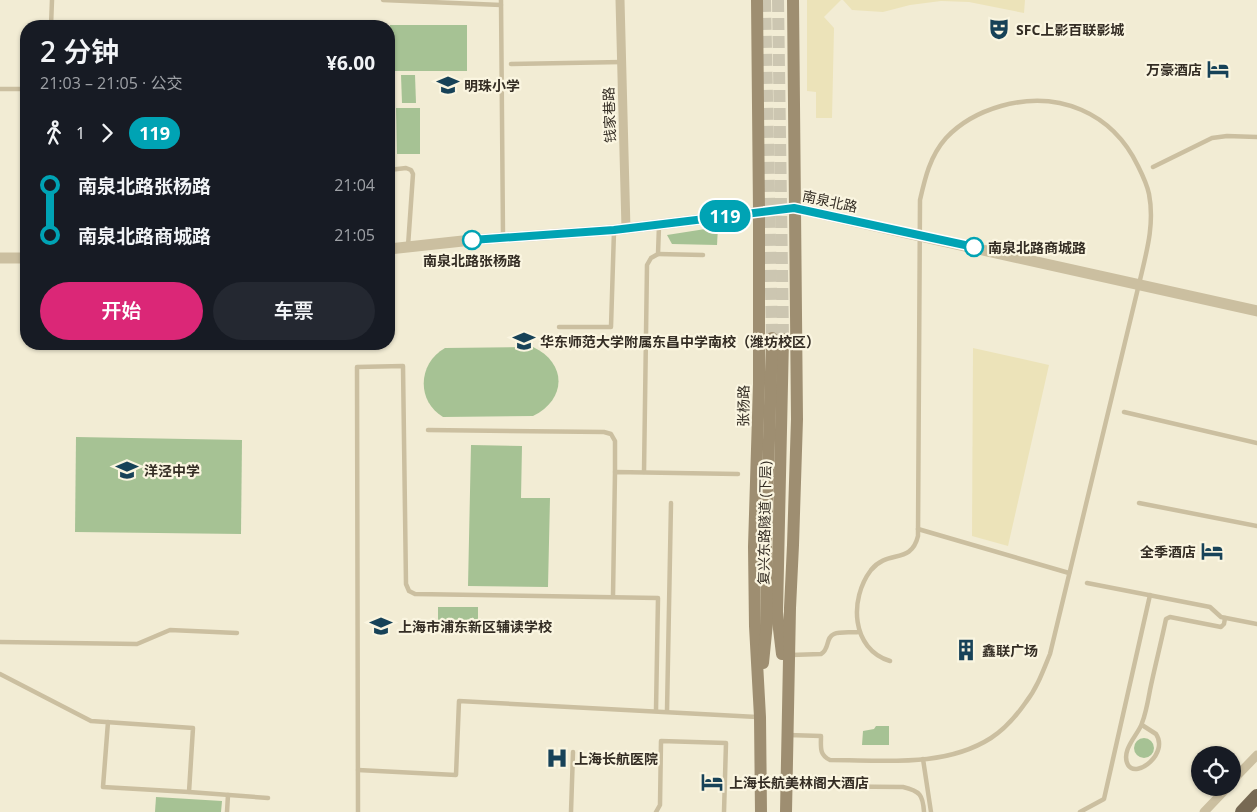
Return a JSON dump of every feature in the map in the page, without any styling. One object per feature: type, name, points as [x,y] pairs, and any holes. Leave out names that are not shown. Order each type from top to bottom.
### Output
[{"type":"main road","name":"张杨路","points":[[757,0],[759,384],[754,547],[755,626],[760,717],[761,812]]},
{"type":"main road","points":[[786,812],[788,655],[797,419],[793,0]]},
{"type":"main road","name":"复兴东路隧道 (下层)","points":[[758,703],[767,624],[766,542],[777,338],[777,612],[787,706]]},
{"type":"main road","points":[[1242,812],[1257,796]]},
{"type":"street","name":"钱家巷路","points":[[620,0],[626,229]]},
{"type":"street","name":"南泉北路","points":[[395,248],[626,229],[794,208],[1257,310]]},
{"type":"street","points":[[0,258],[20,258]]},
{"type":"street","points":[[1241,772],[1257,755]]},
{"type":"street","points":[[1204,812],[1219,796]]},
{"type":"lane","points":[[51,20],[52,0]]},
{"type":"lane","points":[[383,0],[502,2],[503,238]]},
{"type":"lane","points":[[511,64],[622,62]]},
{"type":"lane","points":[[0,89],[20,89]]},
{"type":"lane","points":[[787,735],[821,736],[821,752],[824,757],[830,760],[940,758],[992,738],[1011,721],[1028,701],[1040,678],[1050,654],[1139,284],[1148,243],[1151,217],[1149,193],[1133,156],[1121,137],[1106,123],[1084,110],[1061,103],[1038,100],[1016,102],[976,115],[960,125],[946,138],[934,155],[925,175],[920,200],[918,529],[916,544],[910,552],[881,561],[872,570],[864,582],[857,609],[857,623],[864,642],[880,658],[890,661]]},
{"type":"lane","points":[[1154,168],[1212,138],[1227,136],[1257,137]]},
{"type":"lane","points":[[395,169],[406,168],[411,170],[413,174],[408,247]]},
{"type":"lane","points":[[658,254],[659,224]]},
{"type":"lane","points":[[559,327],[611,327],[614,230]]},
{"type":"lane","points":[[644,472],[647,265],[651,258],[658,254],[703,255]]},
{"type":"lane","points":[[358,812],[357,367],[403,366],[406,584],[409,591],[415,594],[658,598],[656,710]]},
{"type":"lane","points":[[1124,412],[1257,443]]},
{"type":"lane","points":[[428,430],[604,432],[611,434],[615,441],[613,596]]},
{"type":"lane","points":[[615,472],[738,474]]},
{"type":"lane","points":[[667,711],[671,503]]},
{"type":"lane","points":[[1139,503],[1257,526]]},
{"type":"lane","points":[[918,529],[1069,573]]},
{"type":"lane","points":[[1086,583],[1210,607],[1218,616],[1257,624]]},
{"type":"lane","points":[[1080,812],[1104,799],[1150,595]]},
{"type":"lane","points":[[1142,725],[1156,734],[1160,747],[1150,763],[1140,768],[1134,768],[1129,766],[1128,752],[1131,739],[1142,725],[1166,619],[1170,617],[1221,626],[1224,624],[1225,618]]},
{"type":"lane","points":[[0,642],[137,644],[170,630],[237,633]]},
{"type":"lane","points":[[788,655],[821,654],[827,648],[829,639],[832,636],[859,632]]},
{"type":"lane","points":[[0,674],[91,721],[193,728],[189,792]]},
{"type":"lane","points":[[358,770],[456,775],[459,701],[760,717]]},
{"type":"lane","points":[[108,722],[103,787],[268,798]]},
{"type":"lane","points":[[656,812],[660,805],[661,741],[726,743],[724,812]]},
{"type":"lane","points":[[572,812],[573,752]]},
{"type":"lane","points":[[923,759],[931,812]]},
{"type":"lane","points":[[787,786],[903,786],[919,793],[924,801],[924,812]]},
{"type":"lane","points":[[227,812],[228,795]]},
{"type":"green space","points":[[395,25],[467,25],[467,71],[395,71]]},
{"type":"green space","points":[[401,75],[415,75],[416,103],[402,103]]},
{"type":"green space","points":[[396,108],[420,108],[420,154],[397,154]]},
{"type":"green space","points":[[718,227],[717,245],[672,244],[667,235]]},
{"type":"green space","points":[[533,347],[552,362],[557,371],[559,381],[557,391],[552,400],[544,409],[533,416],[443,417],[428,402],[424,382],[425,372],[436,355],[445,348]]},
{"type":"green space","points":[[76,437],[242,440],[241,534],[75,532]]},
{"type":"green space","points":[[471,445],[522,446],[521,498],[550,498],[548,587],[468,586]]},
{"type":"green space","points":[[438,607],[478,607],[478,624],[438,624]]},
{"type":"green space","points":[[876,726],[889,726],[889,745],[862,745],[863,731],[874,729]]},
{"type":"green space","points":[[1140,738],[1148,738],[1154,744],[1154,752],[1148,758],[1140,758],[1134,752],[1134,744]]},
{"type":"green space","points":[[156,797],[222,801],[221,812],[155,812]]},
{"type":"shaded area","points":[[807,0],[841,0],[824,17],[834,28],[832,118],[816,118],[816,92],[807,91]]},
{"type":"shaded area","points":[[843,0],[1025,0],[1024,13],[969,2],[941,1],[910,5],[883,12],[852,10]]},
{"type":"shaded area","points":[[973,348],[1049,365],[1008,546],[972,536]]},
{"type":"tunnel","points":[[765,0],[772,338]]},
{"type":"tunnel","points":[[778,0],[783,339]]},
{"type":"bus line","name":"119","points":[[472,240],[614,230],[794,208],[974,247]]},
{"type":"place","name":"SFC上影百联影城","points":[[999,29]]},
{"type":"place","name":"万豪酒店","points":[[1218,69]]},
{"type":"place","name":"明珠小学","points":[[448,85]]},
{"type":"place","name":"南泉北路张杨路","points":[[472,240]]},
{"type":"place","name":"南泉北路商城路","points":[[974,247]]},
{"type":"place","name":"华东师范大学附属东昌中学南校（潍坊校区）","points":[[524,341]]},
{"type":"place","name":"洋泾中学","points":[[127,470]]},
{"type":"place","name":"全季酒店","points":[[1212,551]]},
{"type":"place","name":"上海市浦东新区辅读学校","points":[[381,626]]},
{"type":"place","name":"鑫联广场","points":[[966,650]]},
{"type":"place","name":"上海长航医院","points":[[557,758]]},
{"type":"place","name":"上海长航美林阁大酒店","points":[[712,782]]}]
